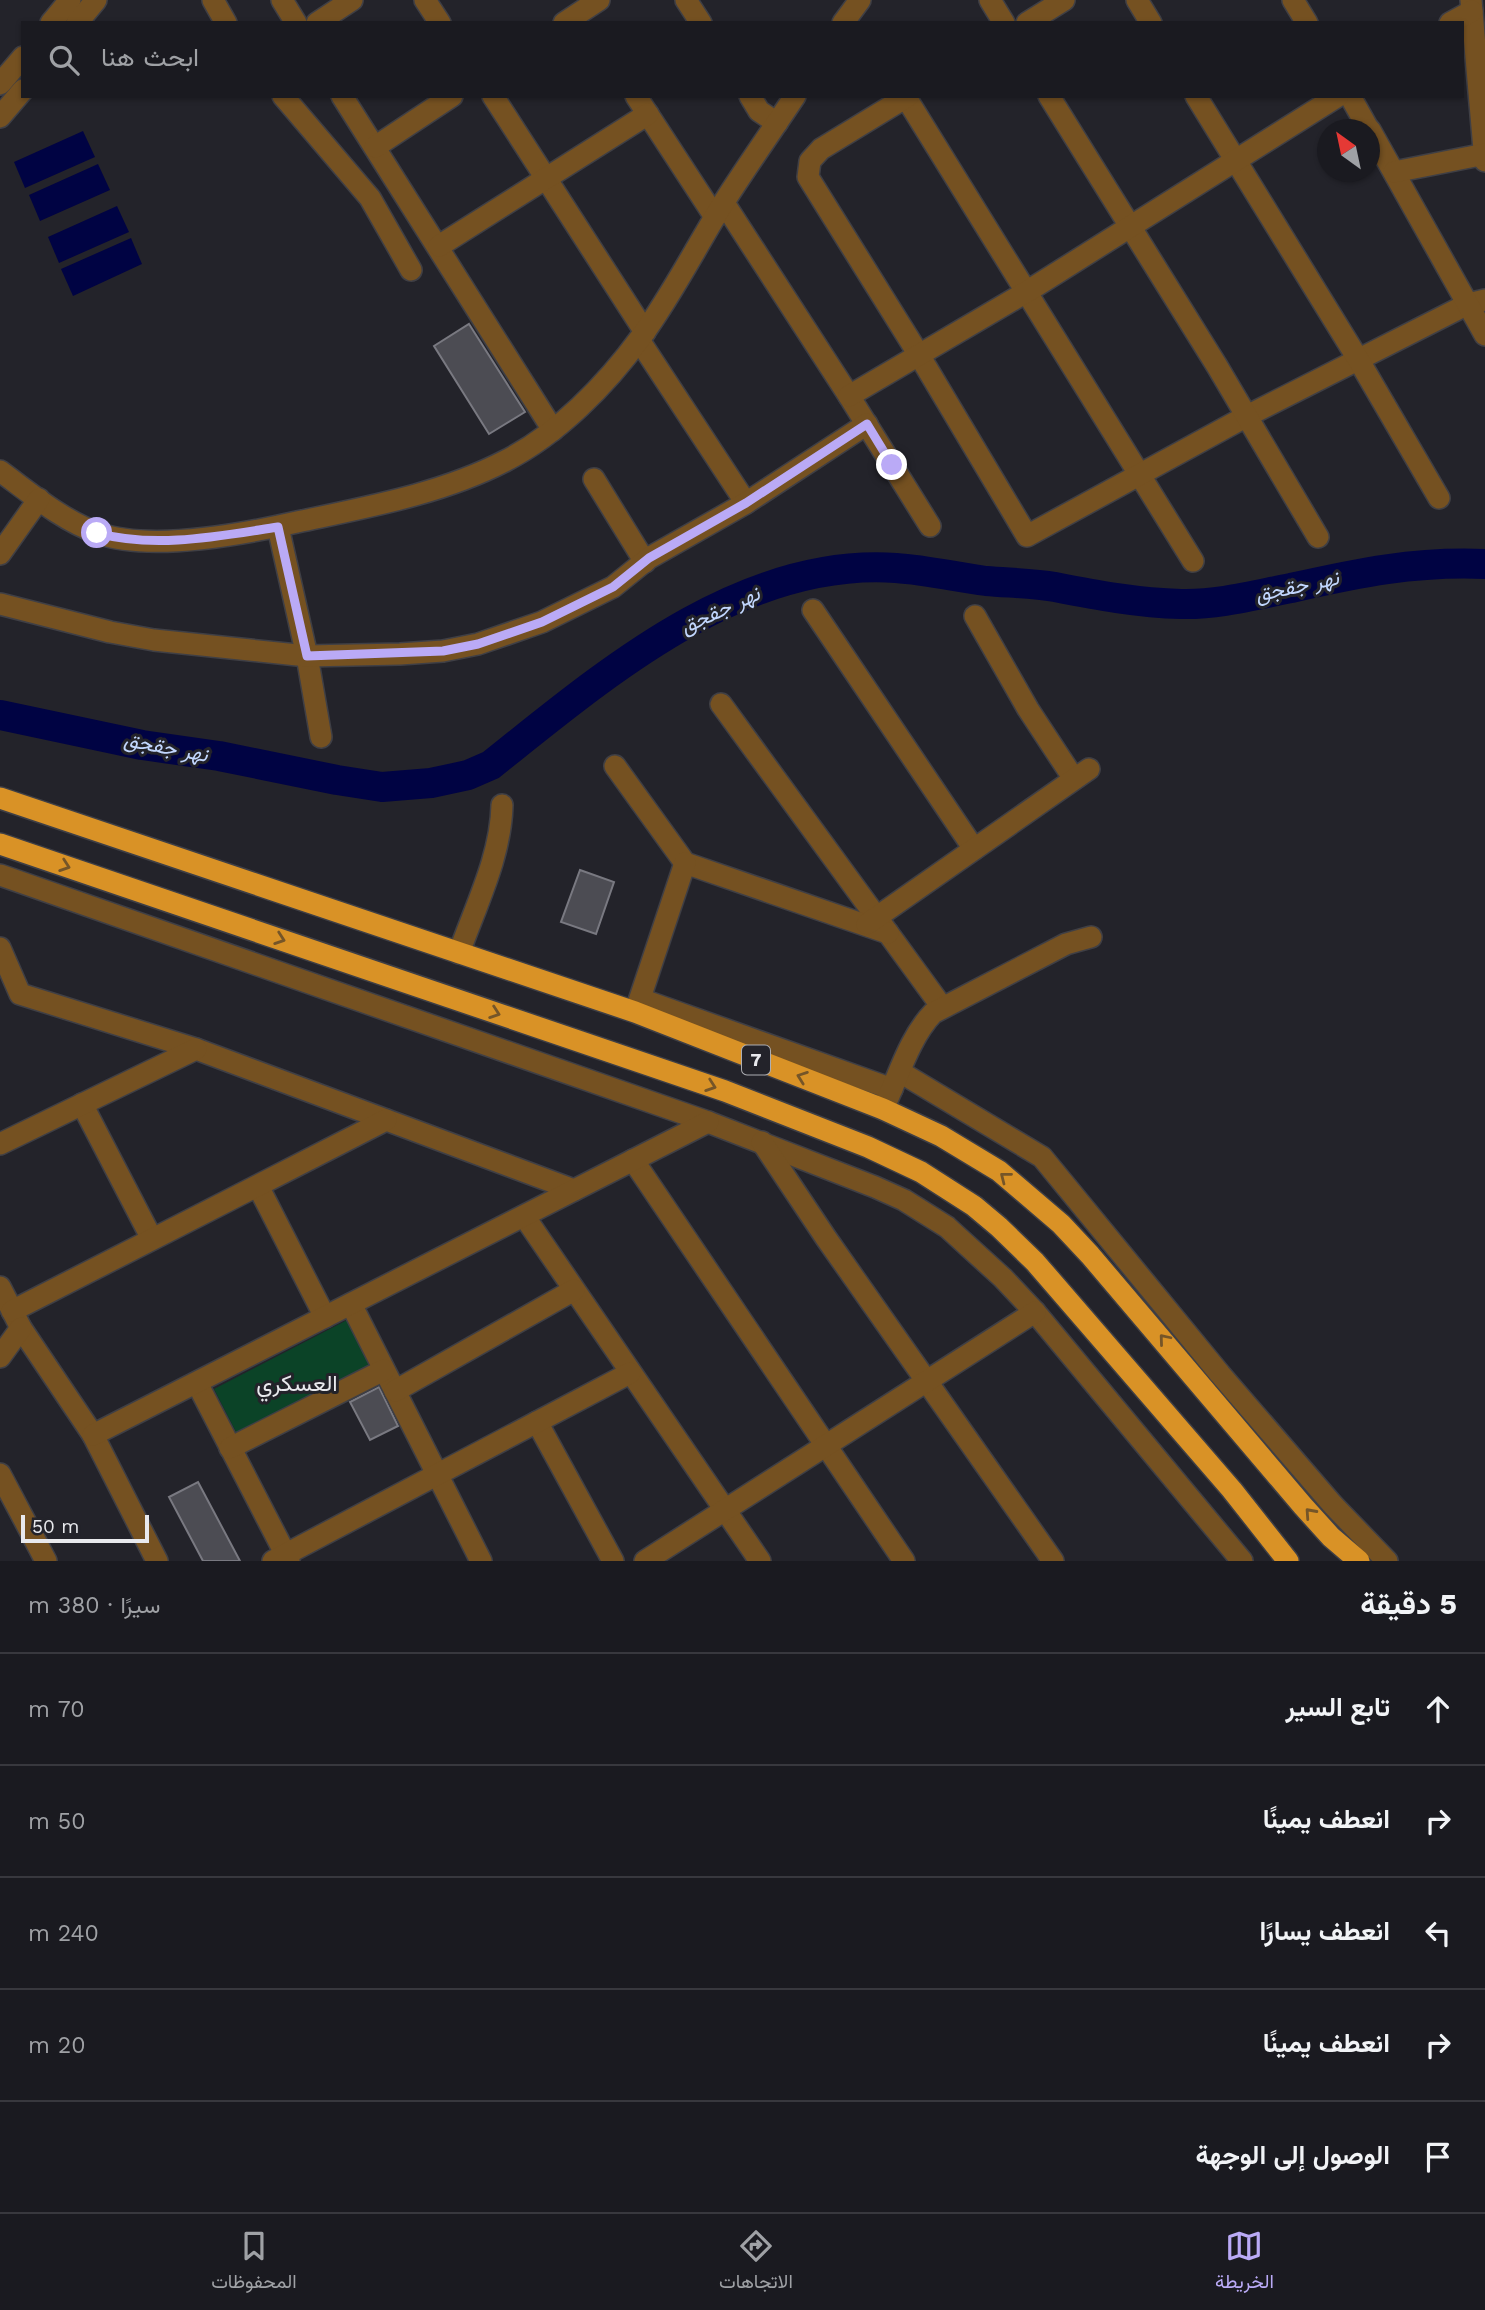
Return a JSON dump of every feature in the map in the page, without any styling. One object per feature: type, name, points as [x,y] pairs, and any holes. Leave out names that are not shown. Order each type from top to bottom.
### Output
[{"type":"highway","name":"7","points":[[0,798],[459,953],[638,1005],[941,1136],[982,1160],[1029,1195],[1061,1224],[1143,1315],[1331,1537],[1359,1561]]},
{"type":"highway","name":"7","points":[[0,844],[725,1091],[868,1147],[921,1172],[974,1206],[1035,1262],[1232,1490],[1288,1561]]},
{"type":"street","points":[[53,21],[70,0]]},
{"type":"street","points":[[79,21],[96,0]]},
{"type":"street","points":[[213,0],[225,21]]},
{"type":"street","points":[[282,0],[295,21]]},
{"type":"street","points":[[320,21],[352,0]]},
{"type":"street","points":[[425,0],[439,21]]},
{"type":"street","points":[[686,0],[700,21]]},
{"type":"street","points":[[990,0],[1002,21]]},
{"type":"street","points":[[1030,21],[1064,0]]},
{"type":"street","points":[[1137,0],[1150,21]]},
{"type":"street","points":[[1452,21],[1471,6],[1480,40],[1485,161]]},
{"type":"street","points":[[0,84],[21,59]]},
{"type":"street","points":[[0,117],[21,92]]},
{"type":"street","points":[[285,98],[370,198],[411,270]]},
{"type":"street","points":[[343,98],[553,430]]},
{"type":"street","points":[[375,148],[449,98]]},
{"type":"street","points":[[494,98],[746,503]]},
{"type":"street","points":[[751,98],[759,111],[777,123]]},
{"type":"street","points":[[0,471],[39,499],[97,533],[116,538],[171,540],[278,527],[415,495],[453,483],[507,460],[553,430],[610,375],[642,336],[794,98]]},
{"type":"street","points":[[904,98],[821,149],[810,160],[807,170],[812,186],[919,355],[1027,536],[1247,416],[1476,302]]},
{"type":"street","points":[[907,98],[1193,561]]},
{"type":"street","points":[[1050,98],[1247,416],[1318,537]]},
{"type":"street","points":[[1197,98],[1358,359],[1439,498]]},
{"type":"street","points":[[849,396],[1028,292],[1335,98]]},
{"type":"street","points":[[1351,98],[1363,119]]},
{"type":"street","points":[[439,246],[546,178],[642,105],[720,210],[849,396],[930,526]]},
{"type":"street","points":[[1380,148],[1476,302],[1485,335]]},
{"type":"street","points":[[1394,172],[1485,154]]},
{"type":"street","points":[[0,604],[110,632],[307,656],[443,651],[478,644],[542,622],[613,587],[645,562],[746,503],[867,424]]},
{"type":"street","points":[[594,479],[645,562]]},
{"type":"street","points":[[0,554],[39,499]]},
{"type":"street","points":[[278,527],[307,656],[321,737]]},
{"type":"street","points":[[813,610],[974,849]]},
{"type":"street","points":[[877,926],[974,849],[1082,774],[1028,709],[975,616]]},
{"type":"street","points":[[721,704],[877,926],[942,1007]]},
{"type":"street","points":[[615,766],[685,863],[877,926]]},
{"type":"street","points":[[459,953],[496,848],[502,825],[502,804]]},
{"type":"street","points":[[685,863],[638,1005],[896,1081],[1042,1157],[1220,1374],[1333,1504],[1387,1561]]},
{"type":"street","points":[[0,875],[708,1122],[874,1186],[927,1213],[970,1247],[1035,1312],[1242,1561]]},
{"type":"street","points":[[883,1109],[926,1020],[942,1007],[1066,944],[1091,937]]},
{"type":"street","points":[[0,948],[20,994],[196,1049],[574,1190]]},
{"type":"street","points":[[0,1144],[196,1049]]},
{"type":"street","points":[[82,1104],[152,1239]]},
{"type":"street","points":[[0,1357],[17,1319],[152,1239],[386,1120]]},
{"type":"street","points":[[93,1435],[708,1122]]},
{"type":"street","points":[[762,1142],[1053,1561]]},
{"type":"street","points":[[634,1160],[904,1561]]},
{"type":"street","points":[[258,1186],[325,1317]]},
{"type":"street","points":[[523,1216],[760,1561]]},
{"type":"street","points":[[0,1287],[17,1319],[93,1435],[157,1561]]},
{"type":"street","points":[[395,1391],[574,1290]]},
{"type":"street","points":[[351,1304],[481,1561]]},
{"type":"street","points":[[645,1561],[1035,1312]]},
{"type":"street","points":[[230,1448],[384,1370]]},
{"type":"street","points":[[197,1382],[283,1559],[437,1474],[630,1373]]},
{"type":"street","points":[[537,1422],[613,1561]]},
{"type":"street","points":[[0,1474],[6,1498],[46,1561]]},
{"type":"green space","points":[[351,1318],[375,1365],[238,1436],[214,1389]]},
{"type":"shaded area","points":[[83,131],[95,157],[25,188],[14,162]]},
{"type":"shaded area","points":[[98,164],[110,190],[40,221],[29,195]]},
{"type":"shaded area","points":[[117,206],[129,232],[59,263],[48,237]]},
{"type":"shaded area","points":[[131,238],[142,264],[73,296],[61,269]]},
{"type":"building","points":[[469,324],[525,412],[489,434],[434,346]]},
{"type":"building","points":[[580,870],[614,882],[596,934],[561,922]]},
{"type":"building","points":[[379,1387],[398,1426],[370,1440],[350,1402]]},
{"type":"building","points":[[198,1482],[240,1561],[203,1561],[169,1497]]},
{"type":"waterway","name":"نهر جقجق","points":[[0,715],[142,745],[219,756],[337,780],[382,787],[431,783],[468,775],[491,765],[581,694],[678,628],[730,602],[783,581],[839,570],[896,568],[986,581],[1046,586],[1133,600],[1195,604],[1236,599],[1387,569],[1435,564],[1485,564]]},
{"type":"district","name":"العسكري","points":[[297,1383]]},
{"type":"route","points":[[97,533],[116,538],[171,540],[278,527],[307,656],[443,651],[508,635],[542,622],[613,587],[649,558],[746,503],[867,424],[892,465]]}]
